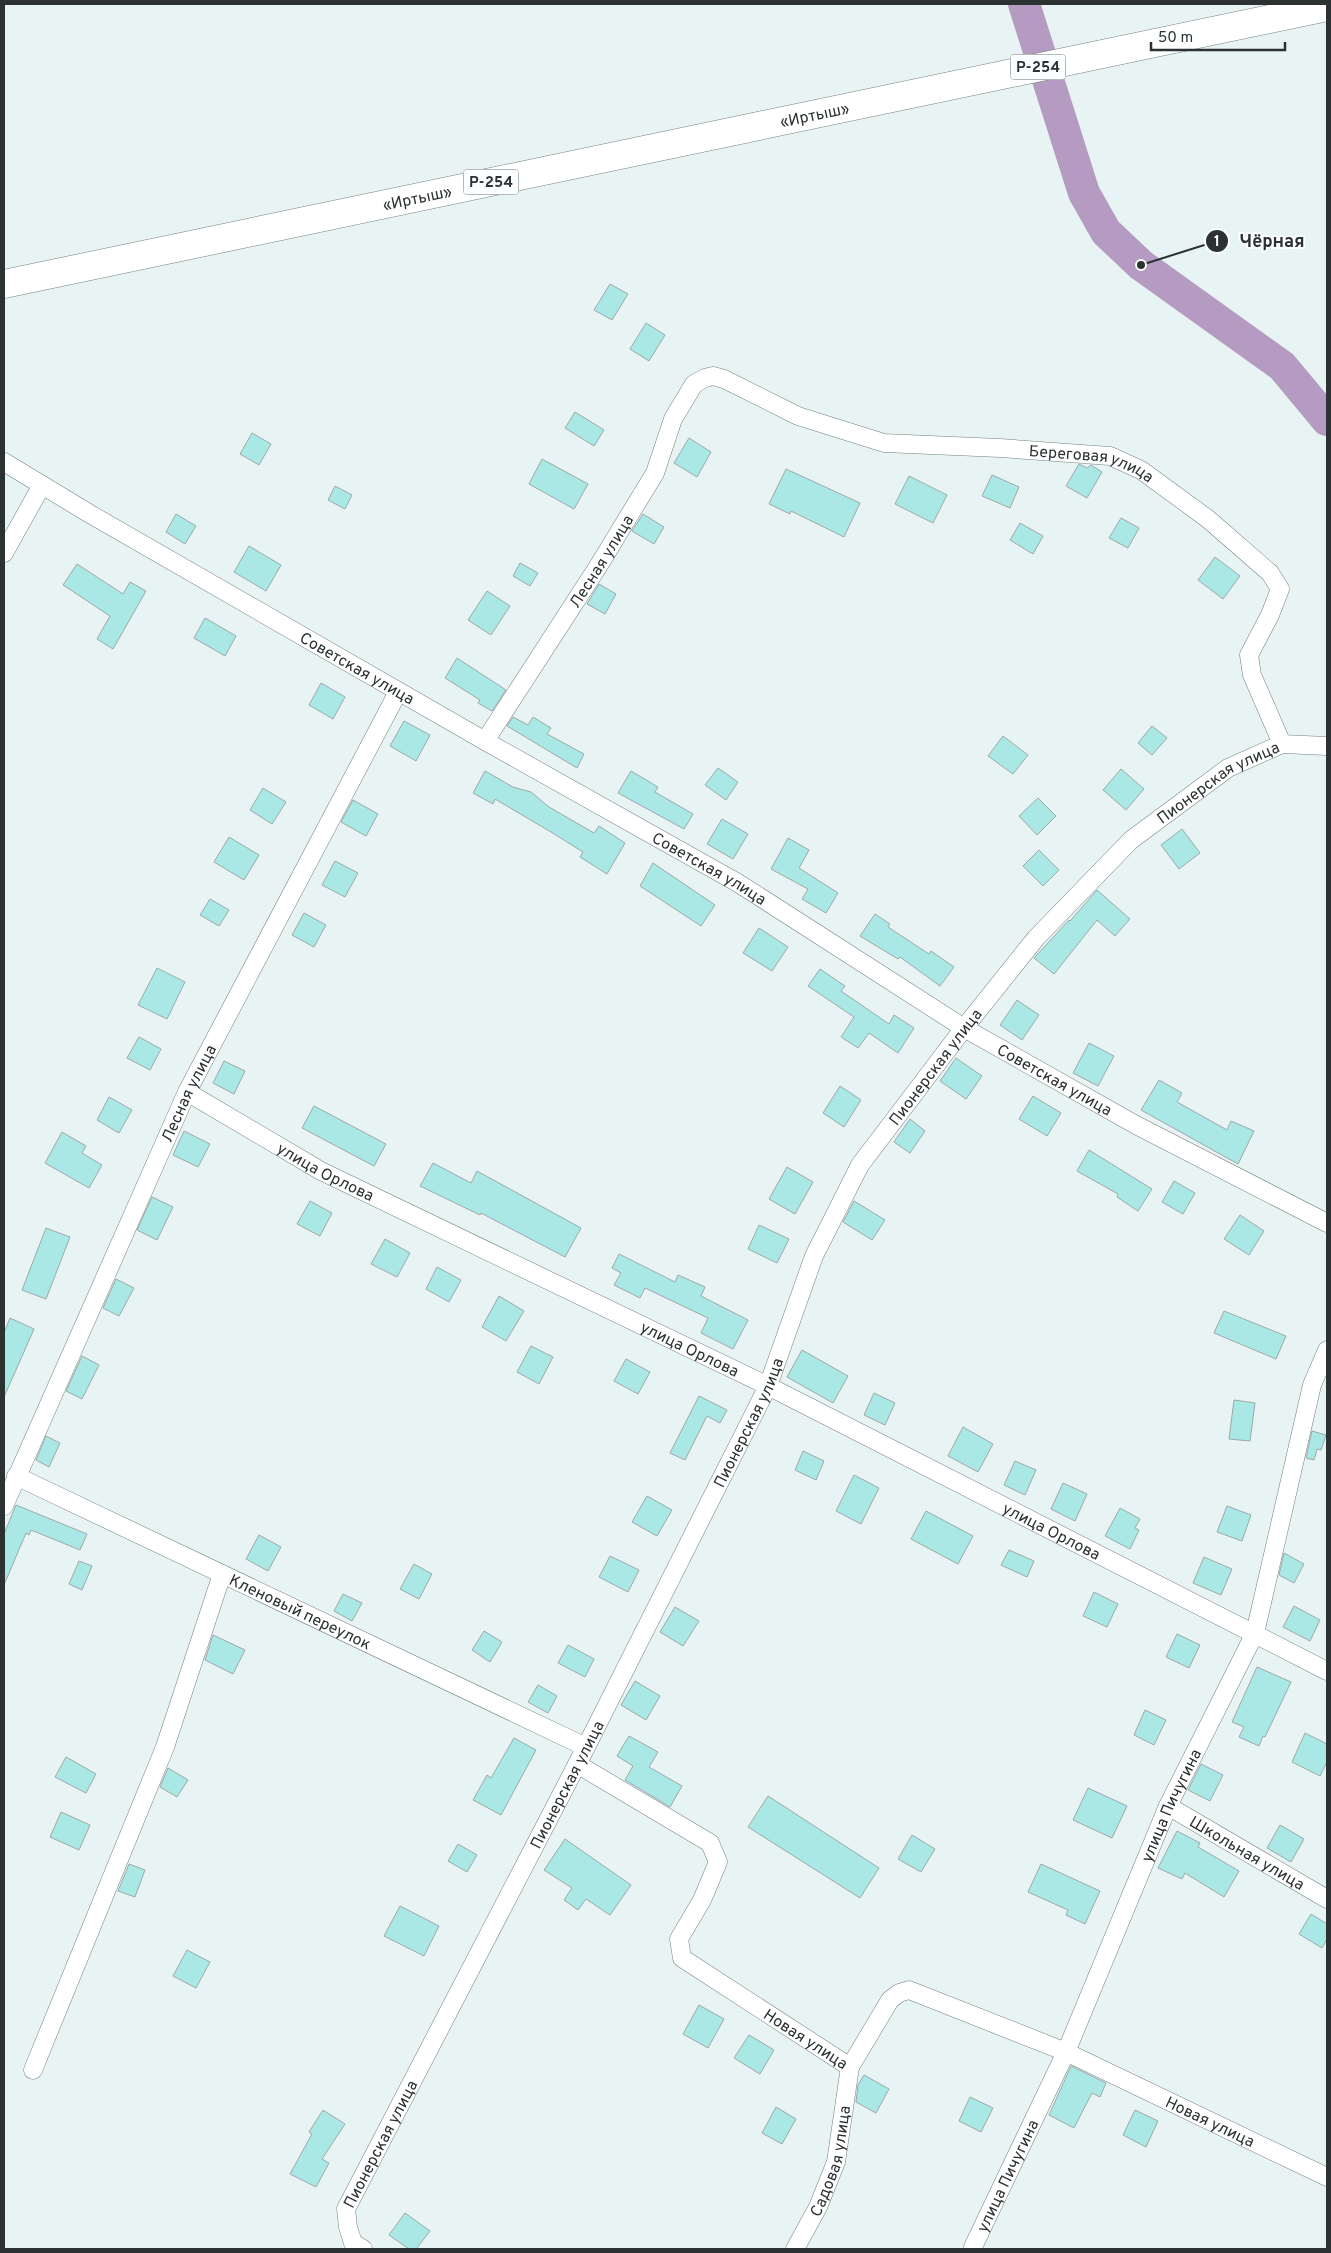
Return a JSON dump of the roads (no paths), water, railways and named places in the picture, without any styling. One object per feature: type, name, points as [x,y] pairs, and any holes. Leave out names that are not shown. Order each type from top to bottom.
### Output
[{"type":"highway","name":"«Иртыш»","points":[[4,284],[1327,8]]},
{"type":"street","name":"Береговая улица","points":[[705,378],[713,376],[724,379],[798,416],[884,443],[1000,448],[1110,456],[1141,470],[1208,519],[1270,573],[1280,589],[1270,616],[1249,655],[1252,676],[1282,744]]},
{"type":"street","name":"Лесная улица","points":[[485,741],[594,573],[655,473],[674,419],[694,384],[705,378]]},
{"type":"street","name":"Советская улица","points":[[4,462],[42,486],[398,692],[738,883],[964,1028],[1136,1125],[1327,1224]]},
{"type":"street","points":[[4,553],[42,486]]},
{"type":"street","name":"Лесная улица","points":[[4,1506],[187,1092],[398,692]]},
{"type":"street","name":"Пионерская улица","points":[[363,2249],[353,2243],[346,2209],[586,1747],[768,1386],[814,1256],[860,1166],[964,1028],[1036,938],[1131,840],[1228,768],[1282,744],[1327,746]]},
{"type":"street","name":"улица Орлова","points":[[187,1092],[322,1171],[768,1386],[1327,1671]]},
{"type":"street","name":"улица Пичугина","points":[[973,2247],[1066,2052],[1168,1806],[1255,1633],[1312,1385],[1327,1350]]},
{"type":"street","name":"Кленовый переулок","points":[[16,1476],[586,1747]]},
{"type":"street","points":[[33,2070],[165,1747],[222,1574]]},
{"type":"street","name":"Новая улица","points":[[577,1764],[710,1843],[718,1862],[702,1900],[678,1939],[682,1958],[850,2067],[890,2000],[899,1993],[909,1990],[1066,2052],[1327,2177]]},
{"type":"street","name":"Школьная улица","points":[[1168,1806],[1327,1899]]},
{"type":"street","name":"Садовая улица","points":[[795,2249],[818,2207],[836,2162],[850,2067]]},
{"type":"waterway","points":[[1024,4],[1084,193],[1106,232],[1141,265],[1282,366],[1327,420]]},
{"type":"place","name":"Чёрная","points":[[1141,265]]}]
